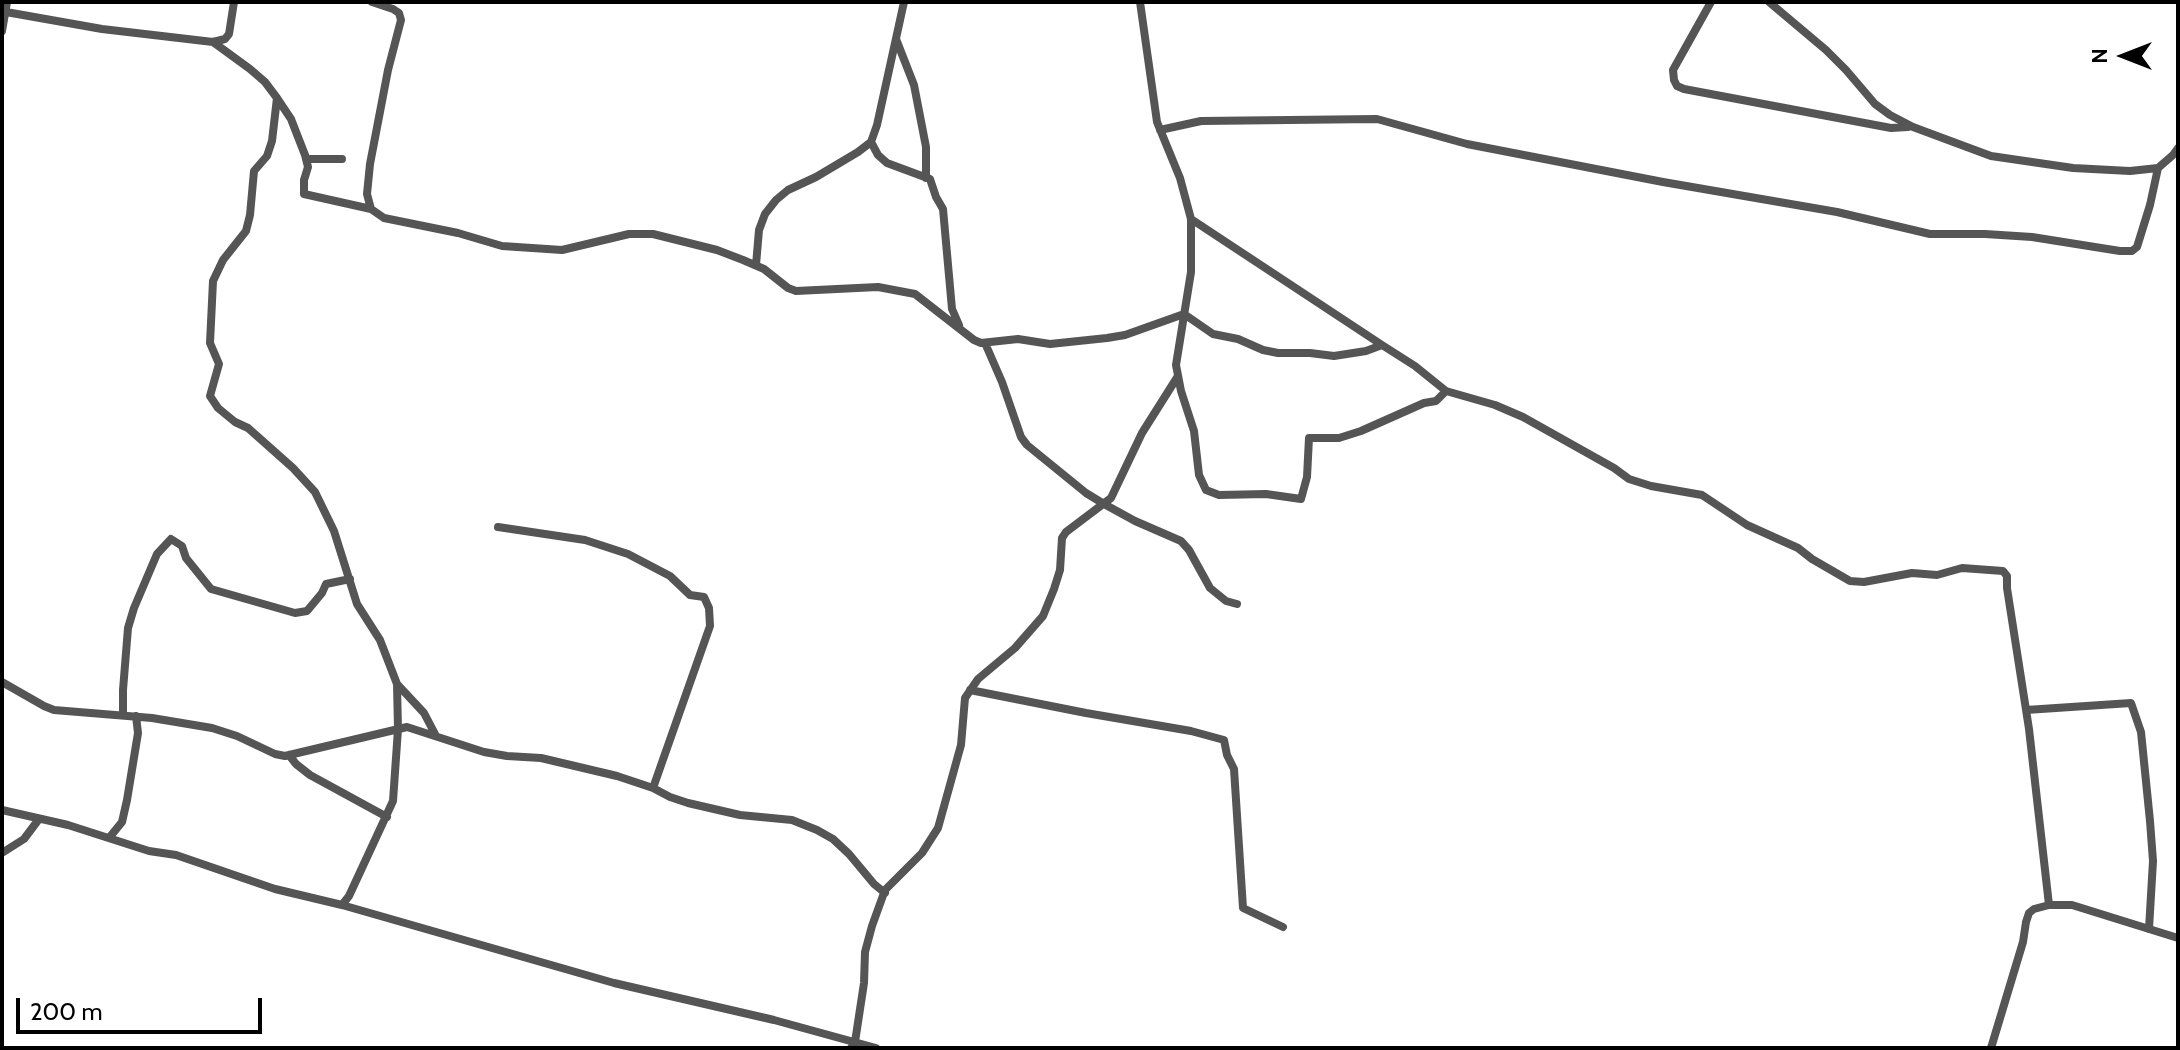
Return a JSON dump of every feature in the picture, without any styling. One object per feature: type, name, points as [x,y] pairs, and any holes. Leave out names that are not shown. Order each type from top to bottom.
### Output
[{"type":"street","points":[[2,31],[5,13],[102,29],[213,42],[225,39],[229,34],[234,2]]},
{"type":"street","points":[[371,209],[367,194],[370,164],[401,20],[399,13],[393,9],[372,2]]},
{"type":"street","points":[[756,265],[759,230],[765,214],[776,200],[871,142],[904,2]]},
{"type":"street","points":[[1140,2],[1157,122],[1180,178],[1191,219],[1191,272],[1177,354],[1178,376],[1194,431],[1202,484],[1206,490],[1219,495],[1266,494],[1301,499],[1307,477],[1309,438],[1350,435],[1424,403],[1436,401],[1446,391]]},
{"type":"street","points":[[1711,2],[1673,70],[1677,86],[1891,128],[1913,127]]},
{"type":"street","points":[[1769,2],[1826,50],[1875,104],[1913,127],[1967,149],[2002,158],[2073,168],[2130,171],[2158,168]]},
{"type":"street","points":[[896,38],[914,85],[926,147],[926,178]]},
{"type":"street","points":[[213,42],[265,82],[291,119],[308,167],[304,194],[371,209],[384,218],[458,233],[502,246],[571,249],[615,237],[653,234],[717,250],[756,265],[796,291],[878,287],[915,294],[974,340],[985,343],[1018,339],[1050,344],[1107,338],[1125,335],[1184,314]]},
{"type":"street","points":[[277,98],[272,141],[267,156],[254,171],[246,231],[223,260],[213,281],[210,343],[219,364],[210,396],[218,408],[248,428],[315,492],[334,531],[357,604],[380,640],[397,684],[398,729],[393,801],[342,905]]},
{"type":"street","points":[[1160,130],[1201,121],[1377,119],[1467,144],[1837,212],[1930,234],[2032,237],[2120,251],[2132,251],[2139,241],[2158,168],[2178,148]]},
{"type":"street","points":[[871,142],[887,163],[930,179],[943,209],[952,309],[960,328]]},
{"type":"street","points":[[306,159],[342,159]]},
{"type":"street","points":[[1191,219],[1415,366],[1446,391],[1495,405],[1523,417],[1629,479],[1702,495],[1747,525],[1798,548],[1850,581],[1864,582],[1912,573],[1937,575],[1962,568],[2003,571],[2007,576],[2026,710],[2049,905]]},
{"type":"street","points":[[1184,314],[1213,334],[1278,353],[1334,356],[1382,345]]},
{"type":"street","points":[[985,343],[1021,437],[1027,445],[1086,493],[1135,521],[1181,541],[1210,588],[1226,601],[1237,604]]},
{"type":"street","points":[[853,1045],[864,983],[865,952],[872,926],[885,893],[922,853],[938,828],[961,745],[965,698],[986,671],[1015,648],[1043,616],[1060,570],[1062,538],[1111,498],[1142,433],[1178,376]]},
{"type":"street","points":[[498,527],[585,540],[628,554],[670,576],[690,595],[704,597],[709,608],[710,626],[653,788]]},
{"type":"street","points":[[123,715],[128,628],[157,554],[171,539],[182,546],[186,558],[211,589],[295,613],[307,611],[326,584],[350,579]]},
{"type":"street","points":[[2,682],[54,710],[136,716],[212,728],[275,754],[289,755],[407,727],[484,752],[541,758],[617,776],[688,803],[740,815],[792,820],[817,830],[833,839],[885,893]]},
{"type":"street","points":[[397,684],[424,713],[436,735]]},
{"type":"street","points":[[970,690],[1191,731],[1224,740],[1234,769],[1243,908],[1283,927]]},
{"type":"street","points":[[2026,710],[2131,703],[2141,732],[2149,808],[2153,861],[2149,929]]},
{"type":"street","points":[[109,838],[122,822],[127,800],[138,733],[136,716]]},
{"type":"street","points":[[289,755],[310,775],[387,817]]},
{"type":"street","points":[[2,810],[149,851],[176,855],[275,889],[342,905],[614,983],[726,1008],[853,1045],[876,1048]]},
{"type":"street","points":[[2,853],[24,839],[39,819]]},
{"type":"street","points":[[1991,1048],[2029,913],[2041,906],[2072,905],[2178,938]]}]
